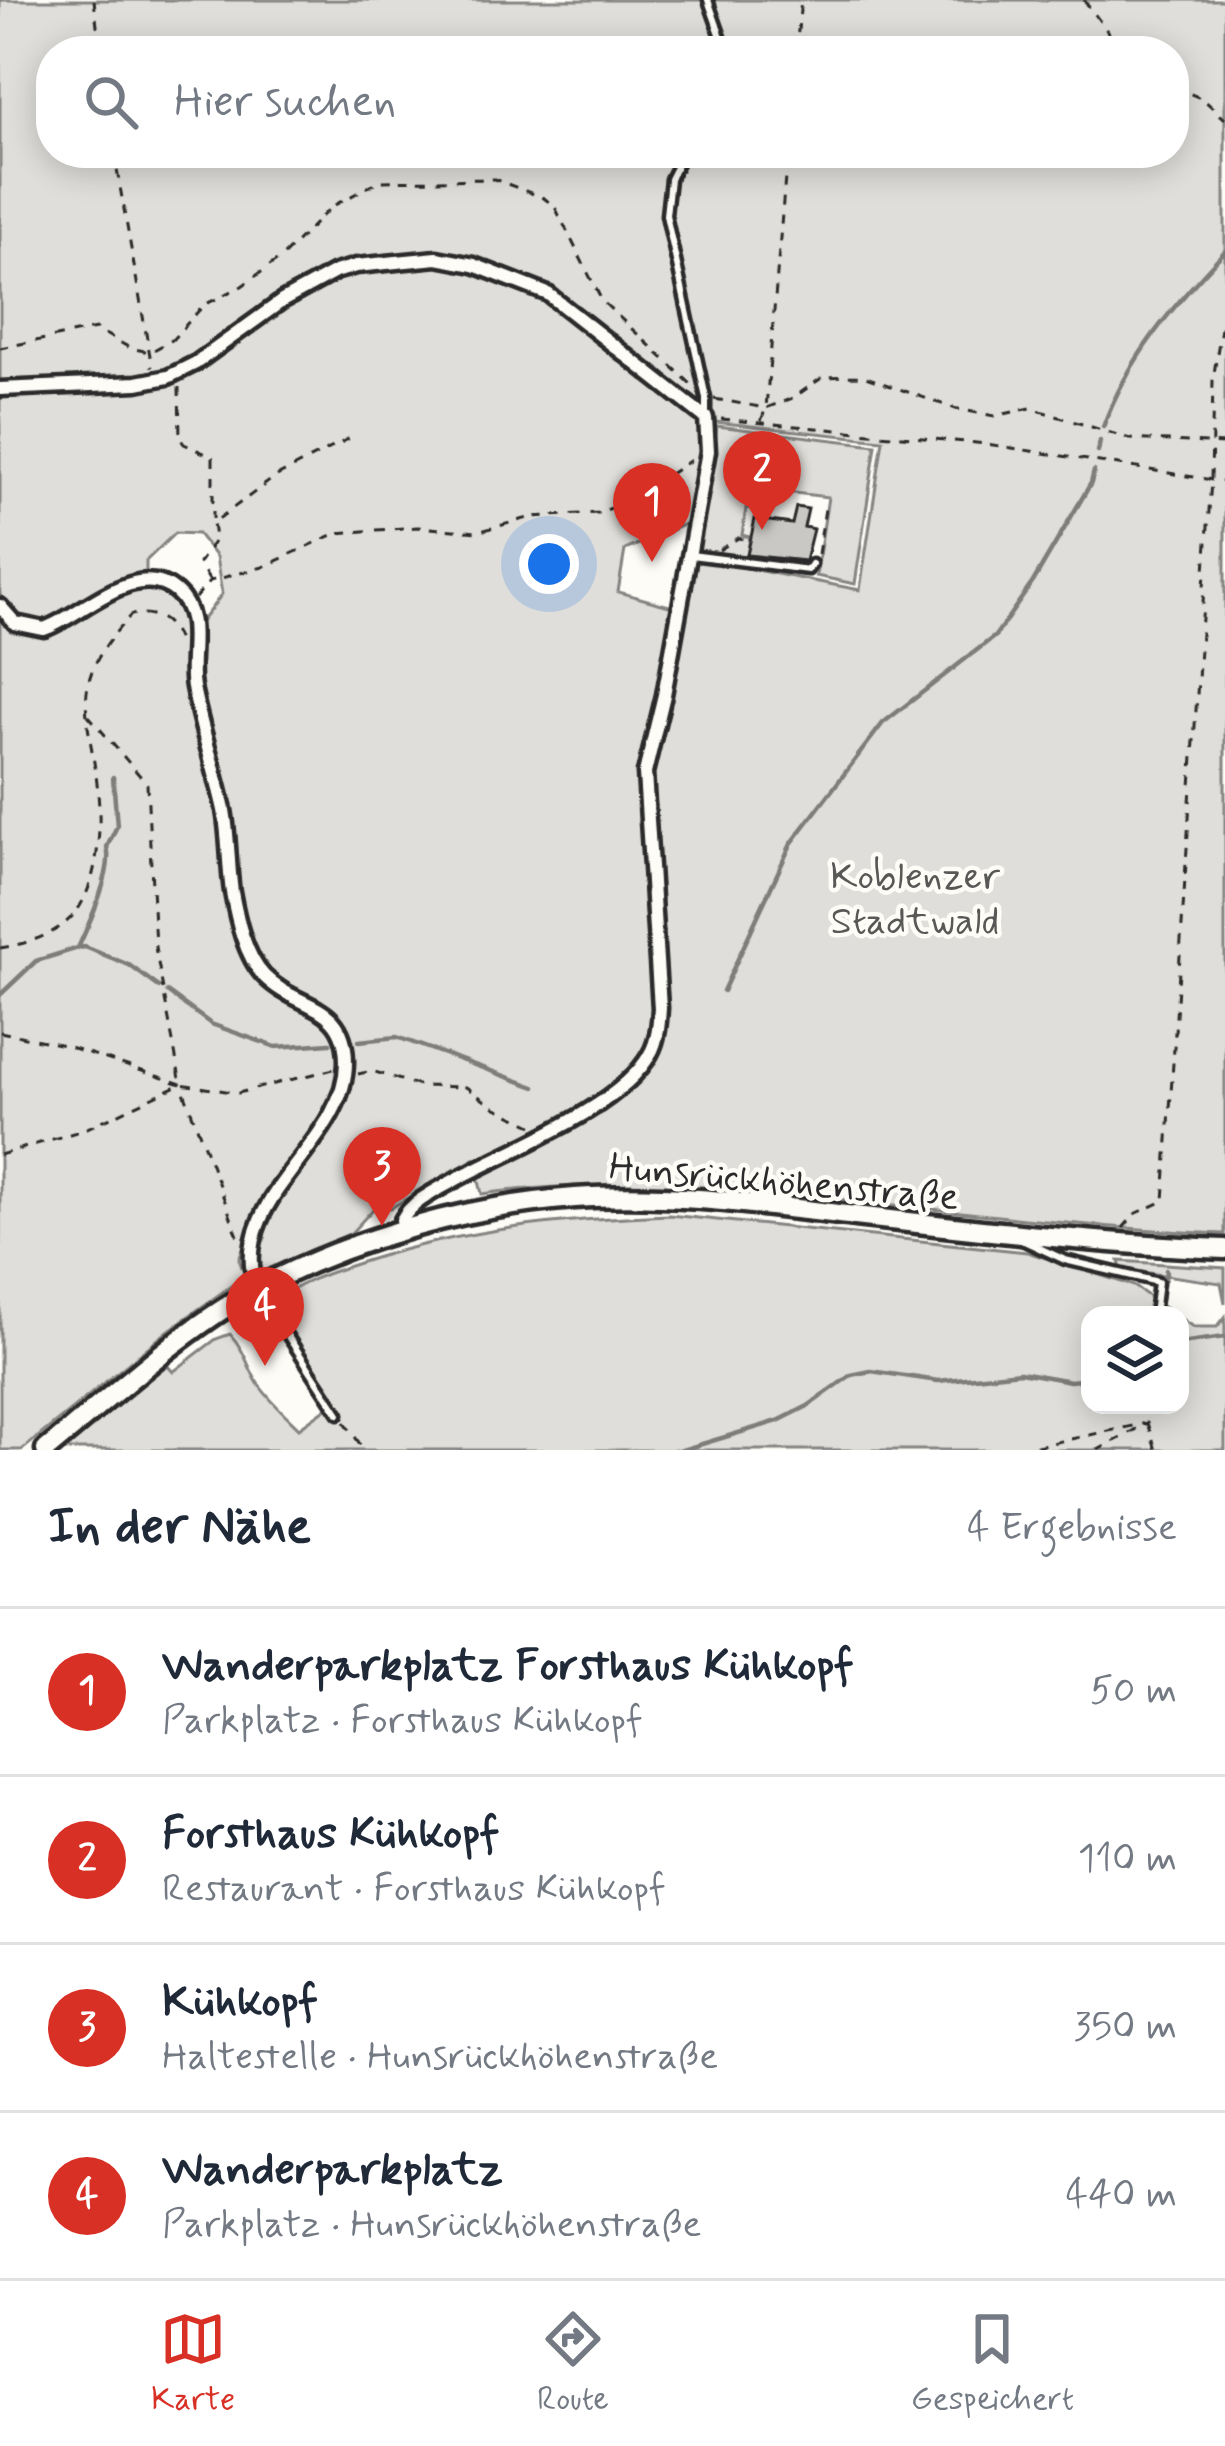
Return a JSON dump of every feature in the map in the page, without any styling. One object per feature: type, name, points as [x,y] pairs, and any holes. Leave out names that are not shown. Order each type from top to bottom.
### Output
[{"type":"main road","name":"Hunsrückhöhenstraße","points":[[46,1450],[150,1364],[257,1289],[325,1258],[405,1231],[514,1205],[615,1196],[715,1200],[1015,1233],[1225,1249]]},
{"type":"street","points":[[0,389],[155,381],[176,374],[282,301],[335,272],[437,258],[474,265],[548,294],[706,418],[708,451],[664,695],[645,773],[660,1008],[655,1044],[642,1067],[591,1109],[412,1207],[402,1220],[405,1231]]},
{"type":"street","points":[[0,606],[16,623],[44,629],[113,590],[152,583],[179,591],[188,607],[193,684],[223,805],[233,896],[248,949],[273,984],[338,1025],[345,1071],[337,1103],[272,1197],[249,1262],[257,1289]]},
{"type":"lane","points":[[708,0],[721,36]]},
{"type":"lane","points":[[676,168],[666,214],[706,398],[706,418]]},
{"type":"lane","points":[[688,555],[808,570],[812,564]]},
{"type":"lane","points":[[1015,1233],[1028,1245],[1065,1260],[1158,1282],[1155,1306]]},
{"type":"lane","points":[[257,1289],[339,1414]]},
{"type":"path","points":[[94,0],[98,36]]},
{"type":"path","points":[[797,36],[801,0]]},
{"type":"path","points":[[1084,0],[1111,36]]},
{"type":"path","points":[[1189,94],[1225,119]]},
{"type":"path","points":[[117,168],[155,381]]},
{"type":"path","points":[[760,422],[766,408],[787,168]]},
{"type":"path","points":[[0,348],[96,329],[130,348],[150,352],[172,340],[204,305],[242,286],[282,257],[331,207],[373,184],[494,178],[555,207],[602,301],[706,398],[766,408],[793,398],[823,377],[863,376],[956,409],[994,416],[1031,408],[1130,439],[1225,444]]},
{"type":"path","points":[[1110,1242],[1135,1214],[1164,1201],[1211,480],[1213,380],[1225,302]]},
{"type":"path","points":[[176,374],[180,438],[214,457],[215,538],[200,562],[210,581]]},
{"type":"path","points":[[706,418],[987,444],[1225,482]]},
{"type":"path","points":[[213,523],[275,476],[352,437]]},
{"type":"path","points":[[188,607],[210,581],[263,567],[337,532],[417,527],[477,532],[532,517],[598,513],[630,501],[670,471],[708,451]]},
{"type":"path","points":[[812,564],[816,564],[826,502]]},
{"type":"path","points":[[714,554],[738,538],[750,540]]},
{"type":"path","points":[[0,949],[24,945],[57,929],[80,908],[94,864],[99,808],[88,715],[89,677],[111,637],[130,615],[151,612],[165,620]]},
{"type":"path","points":[[88,715],[148,784],[154,947],[182,1084],[249,1262]]},
{"type":"path","points":[[0,1032],[64,1045],[182,1084],[238,1093],[345,1071],[372,1071],[420,1086],[466,1087],[544,1133]]},
{"type":"path","points":[[0,1155],[83,1130],[182,1084]]},
{"type":"path","points":[[339,1414],[364,1450]]},
{"type":"path","points":[[1147,1414],[1156,1450]]},
{"type":"path","points":[[1018,1450],[1147,1423]]},
{"type":"path","points":[[1098,1450],[1147,1423]]},
{"type":"shaded area","points":[[759,489],[798,494],[789,541],[772,537],[774,522],[756,519],[750,537],[742,536],[746,507]]},
{"type":"green space","name":"Koblenzer Stadtwald","points":[[0,0],[1225,0],[1225,1234],[675,1186],[579,1186],[482,1194],[474,1159],[391,1208],[375,1207],[351,1233],[260,1273],[256,1257],[265,1238],[251,1231],[239,1259],[245,1276],[168,1331],[22,1450],[0,1450]],"holes":[[[715,422],[883,440],[860,590],[694,558]],[[687,523],[673,607],[618,592],[625,550]],[[175,533],[198,534],[216,557],[222,594],[198,626],[182,591],[146,578],[146,561]]]},
{"type":"green space","points":[[717,426],[876,445],[855,584],[816,576],[828,497],[760,489],[757,509],[746,508],[742,535],[750,537],[747,557],[699,551]]},
{"type":"green space","points":[[669,1215],[1027,1252],[1134,1286],[1162,1306],[1081,1306],[1081,1414],[1189,1414],[1189,1324],[1217,1327],[1225,1317],[1225,1450],[62,1450],[167,1365],[173,1372],[216,1339],[230,1334],[259,1385],[299,1428],[335,1402],[272,1304],[329,1273],[402,1250],[477,1233]]},
{"type":"green space","points":[[1119,1261],[1225,1268],[1225,1303],[1221,1283],[1121,1269]]},
{"type":"building","points":[[796,507],[808,509],[804,527],[813,529],[805,561],[747,555],[755,519],[792,524]]},
{"type":"waterway","points":[[1103,427],[1155,333],[1225,251]]},
{"type":"waterway","points":[[1098,452],[1100,441]]},
{"type":"waterway","points":[[723,991],[791,844],[883,723],[995,636],[1033,582],[1094,471]]},
{"type":"waterway","points":[[0,995],[36,961],[78,948],[99,897],[107,847],[117,826],[113,777]]},
{"type":"waterway","points":[[78,948],[129,965],[159,987]]},
{"type":"waterway","points":[[167,992],[211,1024],[276,1047],[330,1043]]},
{"type":"waterway","points":[[359,1041],[397,1037],[535,1087]]},
{"type":"waterway","points":[[1165,1279],[1166,1270]]},
{"type":"waterway","points":[[1189,1342],[1225,1337]]},
{"type":"waterway","points":[[682,1450],[778,1421],[851,1375],[871,1371],[938,1381],[1020,1372],[1081,1380]]},
{"type":"place","name":"Forsthaus Kühkopf","points":[[762,530]]},
{"type":"place","name":"Wanderparkplatz Forsthaus Kühkopf","points":[[652,562]]},
{"type":"place","name":"Kühkopf","points":[[382,1226]]},
{"type":"place","name":"Wanderparkplatz","points":[[265,1366]]}]
